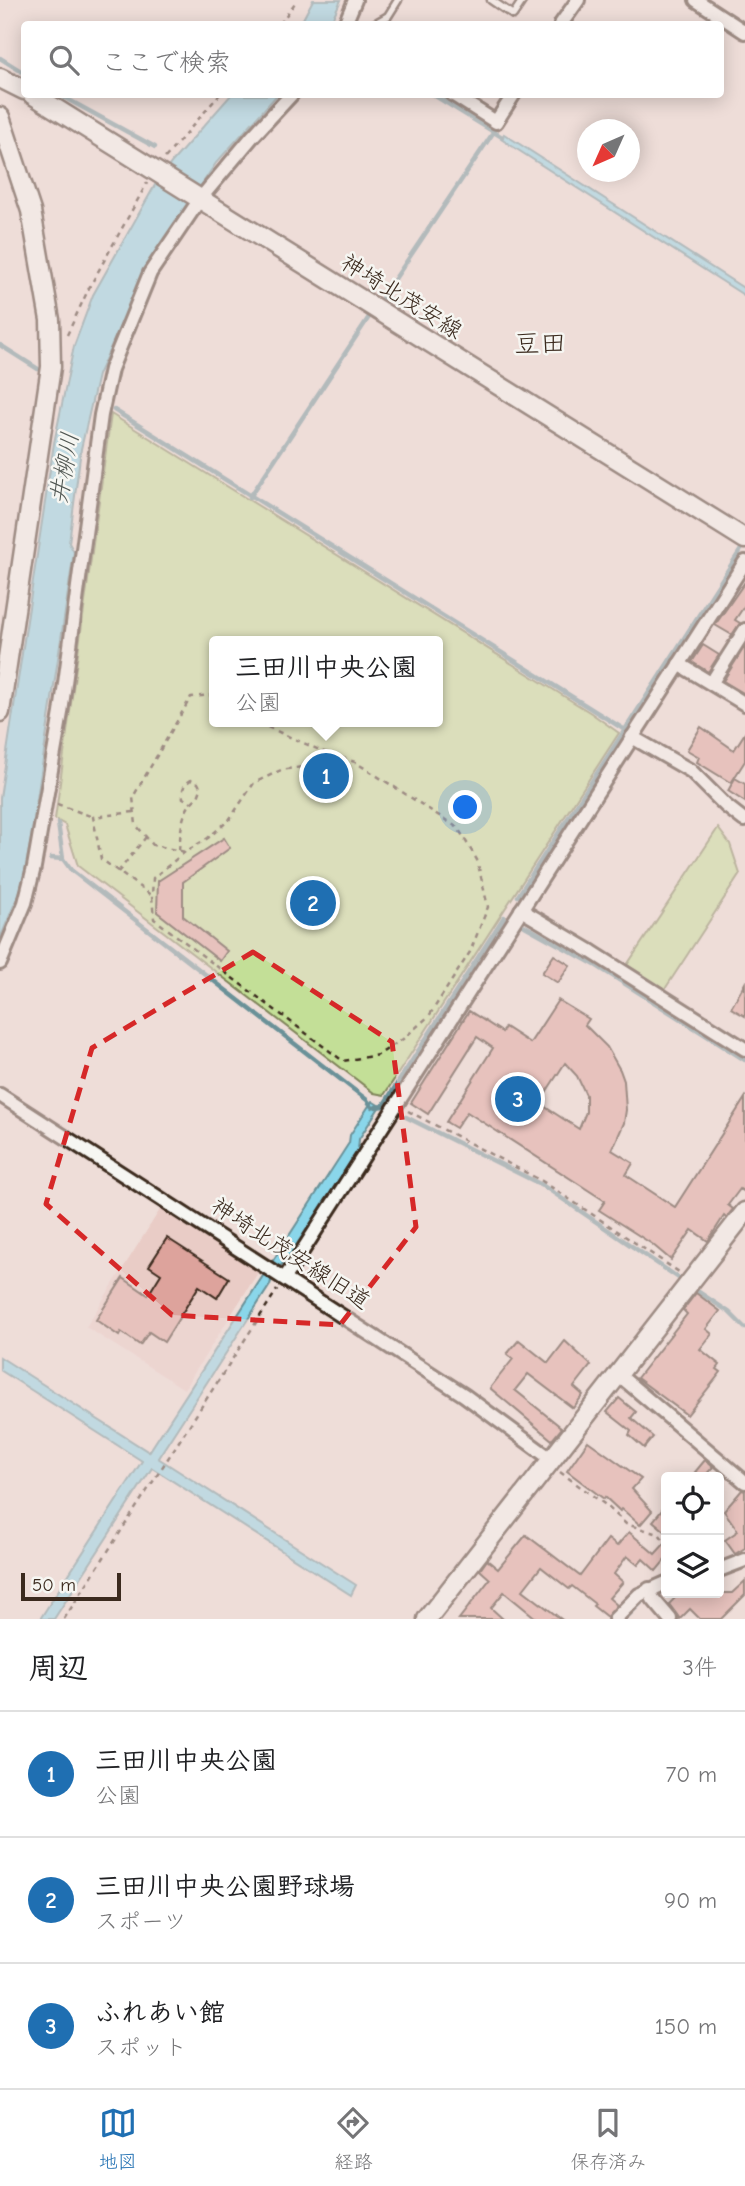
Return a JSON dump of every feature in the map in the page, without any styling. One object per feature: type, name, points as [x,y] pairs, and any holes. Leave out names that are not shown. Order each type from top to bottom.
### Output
[{"type":"street","points":[[346,21],[355,0]]},
{"type":"street","points":[[563,21],[578,0]]},
{"type":"street","points":[[696,0],[745,32]]},
{"type":"street","points":[[0,78],[21,88]]},
{"type":"street","name":"神埼北茂安線","points":[[38,98],[745,539]]},
{"type":"street","points":[[0,963],[25,904],[34,867],[61,713],[101,415],[111,369],[150,273],[200,199],[288,98]]},
{"type":"street","points":[[458,98],[496,122],[511,98]]},
{"type":"street","points":[[0,117],[32,211],[50,320],[51,367],[0,712]]},
{"type":"street","points":[[276,1272],[396,1105],[745,562]]},
{"type":"street","points":[[712,682],[745,630]]},
{"type":"street","points":[[679,664],[745,704]]},
{"type":"street","points":[[632,737],[691,771],[726,806],[745,819]]},
{"type":"street","points":[[521,910],[745,1049]]},
{"type":"street","name":"神埼北茂安線旧道","points":[[0,1095],[464,1395],[551,1459]]},
{"type":"street","points":[[427,1619],[745,1212]]},
{"type":"street","points":[[619,1374],[745,1482]]},
{"type":"street","points":[[724,1568],[745,1560]]},
{"type":"street","points":[[615,1619],[639,1595],[651,1594],[661,1587]]},
{"type":"street","points":[[651,1594],[670,1619]]},
{"type":"lane","points":[[379,21],[388,16],[398,0]]},
{"type":"lane","points":[[491,0],[513,15],[523,0]]},
{"type":"path","points":[[282,21],[297,0]]},
{"type":"path","points":[[62,344],[89,288],[154,171],[217,98]]},
{"type":"path","points":[[185,852],[153,845],[136,825],[133,797],[183,707],[191,697],[209,695]]},
{"type":"path","points":[[267,727],[324,752],[355,762],[458,828],[477,860],[488,907],[470,952],[429,1016],[403,1039],[377,1055],[343,1061],[153,919],[153,878],[229,820],[254,783],[281,769],[302,767],[324,752]]},
{"type":"path","points":[[179,850],[181,823],[201,789],[198,783],[191,780],[185,784],[182,791],[183,798],[191,802]]},
{"type":"path","points":[[46,800],[93,817],[135,812]]},
{"type":"path","points":[[93,817],[101,859],[152,896]]},
{"type":"path","points":[[118,872],[146,837]]},
{"type":"path","points":[[396,1105],[542,1181],[692,1281]]},
{"type":"path","points":[[64,1619],[156,1474],[276,1272]]},
{"type":"path","points":[[551,1459],[556,1469],[607,1506],[626,1524],[661,1537]]},
{"type":"highlighted area","points":[[253,952],[392,1042],[416,1227],[340,1325],[172,1315],[46,1204],[92,1048]]},
{"type":"shaded area","points":[[161,1208],[259,1271],[184,1389],[86,1327]]},
{"type":"green space","points":[[111,414],[619,733],[384,1095],[374,1093],[78,866],[65,825],[55,819]]},
{"type":"green space","points":[[718,828],[730,844],[740,874],[665,989],[627,965]]},
{"type":"water","points":[[313,0],[341,0],[331,21],[300,21]]},
{"type":"water","name":"井柳川","points":[[228,98],[274,98],[216,163],[149,263],[98,375],[81,449],[69,543],[74,552],[31,839],[22,886],[0,939],[0,798],[54,443],[74,346],[93,295],[155,185]]},
{"type":"water","points":[[504,134],[745,289],[745,296],[501,139]]},
{"type":"water","points":[[372,1101],[380,1106],[359,1139],[358,1150],[286,1261],[275,1272],[270,1285],[158,1458],[356,1585],[351,1595],[152,1468],[54,1619],[40,1619],[142,1461],[0,1370],[0,1357],[149,1452],[349,1143],[350,1135]]},
{"type":"building","points":[[745,582],[745,605],[735,620],[740,623],[732,635],[715,625]]},
{"type":"building","points":[[703,645],[719,655],[708,672],[692,662]]},
{"type":"building","points":[[745,646],[745,694],[723,681]]},
{"type":"building","points":[[701,727],[734,750],[745,733],[745,761],[731,783],[697,762],[699,757],[687,750]]},
{"type":"building","points":[[735,778],[745,784],[745,802],[728,791]]},
{"type":"building","points":[[224,838],[230,848],[183,882],[183,916],[227,951],[220,961],[157,912],[158,881]]},
{"type":"building","points":[[554,955],[570,965],[558,983],[542,973]]},
{"type":"building","points":[[745,983],[745,1016],[731,1008]]},
{"type":"building","points":[[558,1000],[589,1019],[585,1025],[607,1047],[624,1081],[624,1123],[612,1150],[633,1163],[626,1175],[675,1207],[745,1098],[745,1192],[740,1189],[728,1205],[733,1209],[726,1218],[724,1216],[708,1241],[692,1230],[671,1260],[652,1244],[599,1210],[605,1201],[467,1112],[456,1128],[446,1122],[493,1048],[477,1037],[428,1114],[411,1103],[469,1011],[502,1032],[505,1027],[530,1043]],"holes":[[[565,1063],[577,1076],[586,1095],[586,1112],[579,1129],[539,1103]]]},
{"type":"building","points":[[167,1238],[229,1278],[217,1298],[199,1286],[164,1342],[149,1332],[140,1345],[121,1332],[119,1336],[96,1320],[123,1278],[148,1295],[161,1274],[149,1266]]},
{"type":"building","points":[[696,1293],[720,1311],[706,1329],[712,1334],[700,1349],[720,1365],[717,1369],[721,1372],[687,1415],[637,1378],[687,1314],[683,1310]]},
{"type":"building","points":[[519,1340],[548,1363],[565,1341],[591,1365],[574,1387],[583,1395],[573,1408],[528,1374],[515,1390],[562,1428],[552,1440],[490,1388],[513,1359],[507,1354]]},
{"type":"building","points":[[619,1398],[636,1412],[631,1418],[653,1437],[644,1448],[629,1435],[631,1431],[607,1412]]},
{"type":"building","points":[[588,1441],[641,1479],[632,1489],[652,1511],[640,1525],[622,1509],[620,1511],[605,1497],[604,1499],[567,1471]]},
{"type":"building","points":[[705,1460],[713,1467],[708,1472],[695,1472]]},
{"type":"building","points":[[742,1490],[745,1491],[745,1548],[735,1554],[725,1540],[738,1531],[724,1511]]},
{"type":"building","points":[[661,1511],[661,1528],[653,1521]]},
{"type":"building","points":[[629,1532],[655,1554],[661,1547],[661,1565],[656,1571],[643,1559],[638,1565],[627,1556],[614,1574],[623,1582],[609,1598],[617,1605],[607,1617],[572,1586],[569,1589],[541,1567],[523,1590],[561,1619],[537,1619],[504,1592],[491,1608],[503,1619],[459,1619],[490,1579],[480,1570],[487,1560],[498,1569],[526,1535],[580,1576],[608,1539],[617,1546]]},
{"type":"building","points":[[745,1581],[745,1595],[721,1619],[700,1619],[690,1609],[680,1619],[669,1604],[675,1598],[724,1598],[724,1593],[732,1593]]},
{"type":"waterway","points":[[0,58],[21,71]]},
{"type":"waterway","points":[[65,98],[155,147]]},
{"type":"waterway","points":[[439,98],[502,137]]},
{"type":"waterway","points":[[380,301],[493,133]]},
{"type":"waterway","points":[[250,497],[369,317]]},
{"type":"waterway","points":[[0,345],[38,369]]},
{"type":"waterway","points":[[114,410],[625,730]]},
{"type":"waterway","points":[[518,896],[742,548]]},
{"type":"waterway","points":[[58,823],[63,859]]},
{"type":"waterway","points":[[51,858],[63,859],[71,870],[367,1100],[372,1107]]},
{"type":"waterway","points":[[376,1107],[383,1106],[504,917]]},
{"type":"waterway","points":[[523,925],[597,966],[745,1060]]},
{"type":"waterway","points":[[406,1117],[542,1185],[686,1283]]},
{"type":"waterway","points":[[693,1288],[729,1312],[745,1328]]},
{"type":"waterway","points":[[655,1595],[661,1593]]},
{"type":"waterway","points":[[625,1619],[646,1598]]},
{"type":"place","name":"三田川中央公園","points":[[326,776]]},
{"type":"place","name":"三田川中央公園野球場","points":[[313,903]]},
{"type":"place","name":"ふれあい館","points":[[518,1099]]},
{"type":"district","name":"豆田","points":[[540,343]]}]
